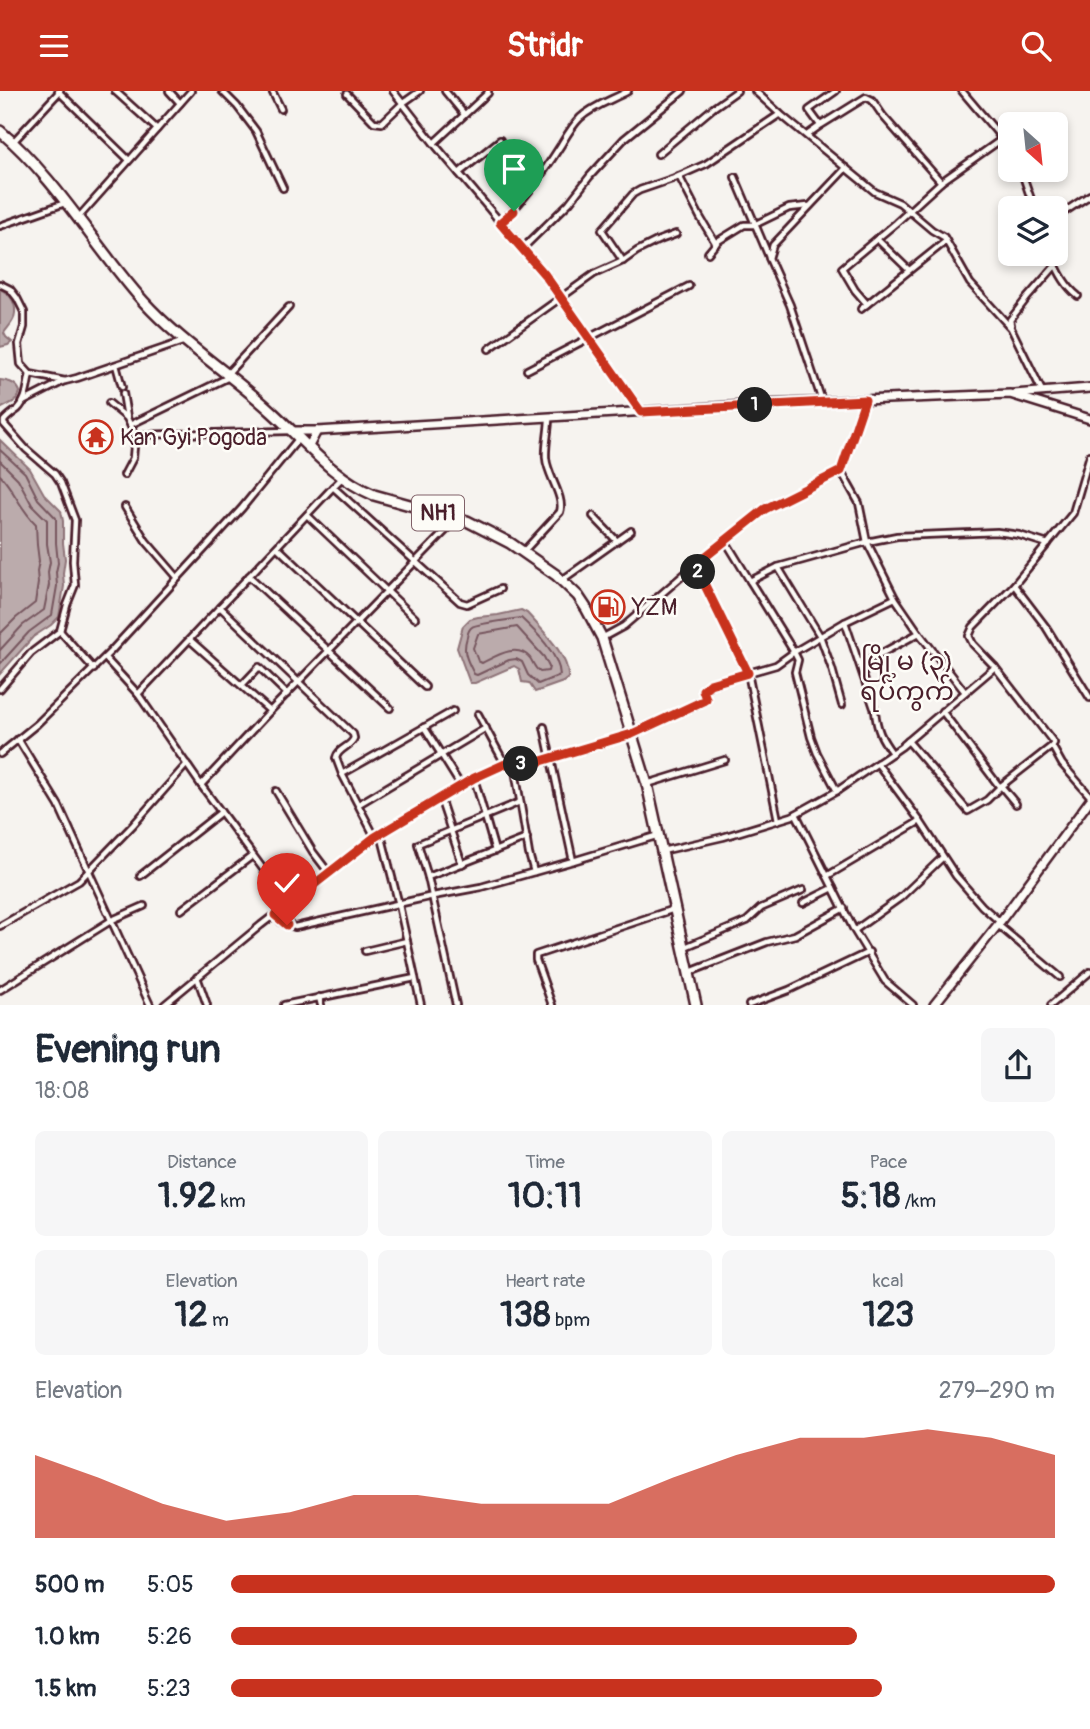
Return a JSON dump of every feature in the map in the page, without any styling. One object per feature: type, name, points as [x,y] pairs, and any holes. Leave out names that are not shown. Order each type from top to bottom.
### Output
[{"type":"highway","name":"NH1","points":[[0,131],[66,202],[145,303],[296,434],[341,478],[374,495],[467,521],[510,543],[562,580],[586,608],[602,638],[647,784],[696,1005]]},
{"type":"main road","points":[[296,434],[549,417],[1090,388]]},
{"type":"main road","points":[[1010,394],[1090,419]]},
{"type":"main road","points":[[309,446],[317,431]]},
{"type":"main road","points":[[934,1005],[999,923],[1090,798]]},
{"type":"street","points":[[13,142],[59,91],[129,160]]},
{"type":"street","points":[[115,91],[156,129]]},
{"type":"street","points":[[169,91],[180,103]]},
{"type":"street","points":[[78,218],[191,91]]},
{"type":"street","points":[[222,91],[256,131],[283,188]]},
{"type":"street","points":[[272,91],[281,109]]},
{"type":"street","points":[[393,91],[545,275],[641,412]]},
{"type":"street","points":[[347,94],[374,122],[382,123],[403,103],[421,91]]},
{"type":"street","points":[[445,91],[464,114]]},
{"type":"street","points":[[434,143],[488,91]]},
{"type":"street","points":[[500,223],[514,211],[570,129],[594,108],[628,91]]},
{"type":"street","points":[[522,249],[569,204],[606,157],[624,139],[683,91]]},
{"type":"street","points":[[658,155],[737,91]]},
{"type":"street","points":[[755,91],[875,192],[900,203],[944,237],[970,283],[1011,328],[1042,391]]},
{"type":"street","points":[[821,125],[809,110],[836,91]]},
{"type":"street","points":[[962,91],[998,134]]},
{"type":"street","points":[[807,135],[866,97],[872,100],[941,182]]},
{"type":"street","points":[[623,261],[603,229],[633,194],[706,164],[780,114]]},
{"type":"street","points":[[459,173],[500,140]]},
{"type":"street","points":[[867,305],[842,268],[941,182],[998,142]]},
{"type":"street","points":[[769,258],[773,246],[846,167]]},
{"type":"street","points":[[679,176],[716,244]]},
{"type":"street","points":[[735,177],[790,305],[822,402]]},
{"type":"street","points":[[1068,209],[1090,195]]},
{"type":"street","points":[[0,226],[66,202]]},
{"type":"street","points":[[708,254],[732,231],[744,225],[754,225],[789,208],[810,206]]},
{"type":"street","points":[[489,349],[594,274],[676,234]]},
{"type":"street","points":[[877,239],[909,270]]},
{"type":"street","points":[[861,309],[946,241]]},
{"type":"street","points":[[1011,328],[1010,320],[1055,266],[1069,289],[1079,296]]},
{"type":"street","points":[[0,284],[10,289],[24,311],[24,327],[19,344],[21,364],[30,374],[65,381]]},
{"type":"street","points":[[527,370],[690,286]]},
{"type":"street","points":[[132,424],[229,375],[289,307]]},
{"type":"street","points":[[23,402],[65,381],[186,340]]},
{"type":"street","points":[[116,365],[127,418]]},
{"type":"street","points":[[0,689],[31,653],[60,631],[75,585],[75,520],[61,483],[4,424],[23,402],[30,374]]},
{"type":"street","points":[[602,638],[624,626],[765,509],[841,471],[865,400]]},
{"type":"street","points":[[109,403],[132,424],[135,435],[132,458],[124,475]]},
{"type":"street","points":[[523,552],[562,507],[546,458],[549,417]]},
{"type":"street","points":[[135,435],[296,434]]},
{"type":"street","points":[[0,754],[37,724],[105,658],[242,508],[296,434]]},
{"type":"street","points":[[1090,455],[1073,513],[1014,586],[972,627],[969,636],[1054,743],[1052,746],[1062,764],[1090,798]]},
{"type":"street","points":[[841,471],[859,503],[867,542],[895,598],[965,692]]},
{"type":"street","points":[[138,694],[341,478]]},
{"type":"street","points":[[333,487],[464,604],[500,589]]},
{"type":"street","points":[[125,507],[146,541],[178,578]]},
{"type":"street","points":[[307,515],[415,618]]},
{"type":"street","points":[[593,516],[617,541]]},
{"type":"street","points":[[201,785],[458,519]]},
{"type":"street","points":[[562,580],[631,531]]},
{"type":"street","points":[[750,581],[778,567],[867,542],[917,534],[997,532],[1019,535],[1048,544]]},
{"type":"street","points":[[726,540],[798,660],[795,672],[811,737],[837,791]]},
{"type":"street","points":[[277,547],[425,687]]},
{"type":"street","points":[[695,565],[748,673],[778,820]]},
{"type":"street","points":[[778,567],[820,636],[842,705]]},
{"type":"street","points":[[249,576],[390,708]]},
{"type":"street","points":[[1014,586],[1046,627],[1090,698]]},
{"type":"street","points":[[164,1005],[378,835],[474,778],[505,764],[531,764],[632,734],[703,701],[706,699],[703,690],[710,684],[776,665],[820,636],[895,598]]},
{"type":"street","points":[[220,607],[353,734],[353,742],[336,758],[342,774],[378,835],[399,905],[421,1005]]},
{"type":"street","points":[[845,622],[875,711],[881,738],[892,753]]},
{"type":"street","points":[[60,631],[94,669]]},
{"type":"street","points":[[860,665],[919,633]]},
{"type":"street","points":[[190,639],[270,711]]},
{"type":"street","points":[[105,658],[138,694],[289,904]]},
{"type":"street","points":[[242,685],[259,667],[287,694]]},
{"type":"street","points":[[662,851],[723,837],[796,814],[837,791],[892,753],[995,667]]},
{"type":"street","points":[[342,774],[453,711]]},
{"type":"street","points":[[942,712],[1016,804]]},
{"type":"street","points":[[478,713],[505,764]]},
{"type":"street","points":[[424,727],[461,786]]},
{"type":"street","points":[[544,727],[573,861]]},
{"type":"street","points":[[359,804],[486,729]]},
{"type":"street","points":[[18,739],[60,806],[150,1005]]},
{"type":"street","points":[[908,741],[968,811],[987,800],[1052,746]]},
{"type":"street","points":[[647,784],[725,760]]},
{"type":"street","points":[[877,763],[956,876],[999,923],[1060,977]]},
{"type":"street","points":[[0,926],[79,881],[187,764]]},
{"type":"street","points":[[514,764],[534,872]]},
{"type":"street","points":[[474,778],[495,851]]},
{"type":"street","points":[[276,791],[329,873]]},
{"type":"street","points":[[440,798],[463,864]]},
{"type":"street","points":[[456,1005],[433,896],[418,844],[520,801]]},
{"type":"street","points":[[140,876],[221,812]]},
{"type":"street","points":[[796,814],[854,930],[885,981],[913,1005]]},
{"type":"street","points":[[827,876],[920,821]]},
{"type":"street","points":[[275,915],[281,922],[295,927],[481,887],[659,835]]},
{"type":"street","points":[[428,877],[527,838]]},
{"type":"street","points":[[181,910],[252,856]]},
{"type":"street","points":[[854,930],[900,898],[943,857]]},
{"type":"street","points":[[803,903],[833,888]]},
{"type":"street","points":[[683,948],[747,921],[761,908],[803,890]]},
{"type":"street","points":[[0,990],[112,921],[144,906]]},
{"type":"street","points":[[688,972],[767,942],[795,935],[844,908]]},
{"type":"street","points":[[552,1005],[536,955],[675,909]]},
{"type":"street","points":[[365,951],[407,941]]},
{"type":"street","points":[[749,1005],[789,990],[869,952]]},
{"type":"street","points":[[1052,1004],[1090,972]]},
{"type":"street","points":[[197,977],[207,1005]]},
{"type":"street","points":[[284,1005],[415,978]]},
{"type":"street","points":[[319,997],[321,1005]]},
{"type":"water","points":[[0,289],[10,297],[15,313],[4,333],[12,342],[0,347]]},
{"type":"water","points":[[0,380],[17,386],[20,392],[17,400],[0,409]]},
{"type":"water","points":[[0,440],[30,469],[44,494],[61,511],[65,559],[59,617],[33,637],[0,674]]},
{"type":"water","points":[[521,610],[527,613],[560,652],[568,678],[535,692],[529,683],[522,682],[519,669],[514,666],[470,683],[457,648],[463,626],[470,619]]},
{"type":"place","name":"Kan Gyi Pogoda","points":[[96,437]]},
{"type":"place","name":"YZM","points":[[608,607]]},
{"type":"district","name":"မြို့မ (၃) ရပ်ကွက်","points":[[907,676]]},
{"type":"route","points":[[287,925],[275,915],[375,837],[474,778],[505,764],[531,764],[632,734],[703,701],[706,699],[703,690],[710,684],[748,673],[695,565],[765,509],[841,471],[865,400],[641,412],[545,275],[500,223],[514,211]]}]
